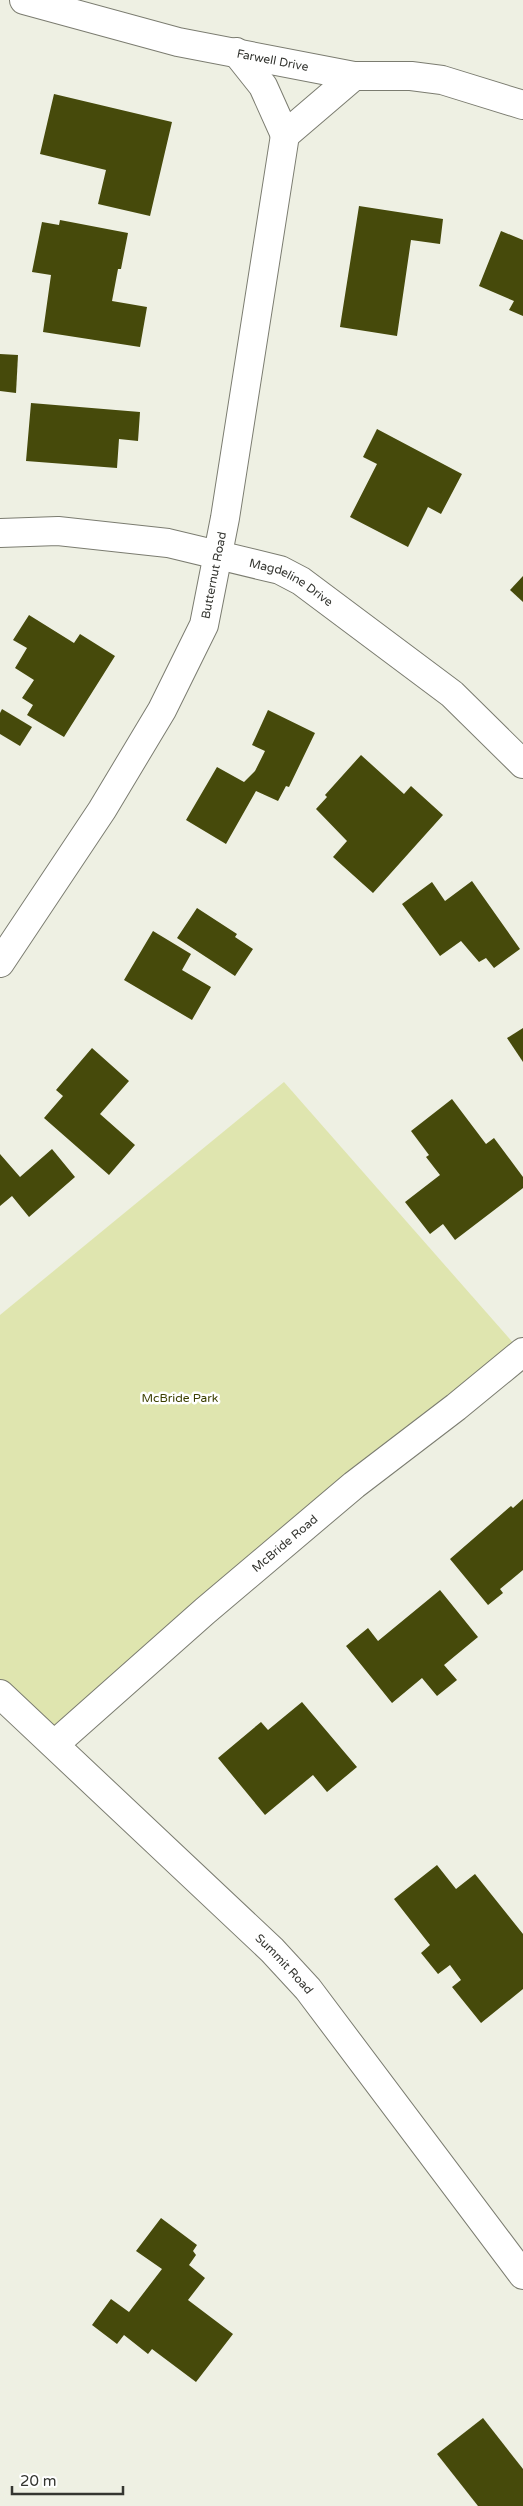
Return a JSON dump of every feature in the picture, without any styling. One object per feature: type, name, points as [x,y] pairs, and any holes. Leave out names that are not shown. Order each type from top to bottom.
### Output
[{"type":"street","name":"Farwell Drive","points":[[24,0],[178,42],[354,76],[411,76],[442,80],[523,105]]},
{"type":"street","points":[[236,52],[263,86],[286,135],[354,76]]},
{"type":"street","name":"Butternut Road","points":[[0,963],[102,810],[162,710],[204,625],[286,135]]},
{"type":"street","name":"Magdeline Drive","points":[[0,533],[58,532],[168,543],[280,570],[302,580],[452,694],[523,764]]},
{"type":"street","name":"McBride Road","points":[[55,1744],[205,1611],[354,1485],[523,1353]]},
{"type":"street","name":"Summit Road","points":[[0,1694],[272,1950],[308,1989],[523,2275]]},
{"type":"green space","name":"McBride Park","points":[[284,1082],[522,1353],[55,1744],[0,1694],[0,1315]]},
{"type":"building","points":[[54,94],[172,122],[150,216],[98,204],[106,170],[40,154]]},
{"type":"building","points":[[359,206],[443,219],[440,244],[411,240],[397,336],[340,327]]},
{"type":"building","points":[[60,220],[128,233],[112,301],[147,307],[140,347],[43,332],[51,275],[32,272],[42,222],[59,225]]},
{"type":"building","points":[[501,231],[523,240],[523,316],[509,310],[514,301],[479,286]]},
{"type":"building","points":[[0,354],[18,355],[16,393],[0,391]]},
{"type":"building","points":[[31,403],[140,412],[138,441],[119,439],[117,468],[26,461]]},
{"type":"building","points":[[377,429],[462,474],[441,514],[428,507],[408,547],[350,517],[377,464],[363,457]]},
{"type":"building","points":[[523,576],[523,602],[510,590]]},
{"type":"building","points":[[29,615],[74,643],[80,634],[115,656],[64,737],[27,715],[33,705],[22,698],[34,680],[15,668],[27,648],[13,640]]},
{"type":"building","points":[[2,709],[32,727],[20,746],[0,734],[0,713]]},
{"type":"building","points":[[268,710],[315,733],[289,787],[286,786],[278,801],[256,791],[226,844],[186,820],[217,767],[244,782],[255,771],[265,751],[252,745]]},
{"type":"building","points":[[361,755],[404,794],[411,786],[443,815],[373,893],[333,857],[347,841],[316,809],[327,797],[325,795]]},
{"type":"building","points":[[472,881],[520,949],[494,968],[486,958],[479,962],[461,941],[440,956],[402,904],[432,882],[445,901]]},
{"type":"building","points":[[197,908],[237,934],[235,937],[253,949],[235,976],[177,938]]},
{"type":"building","points":[[153,931],[191,954],[182,970],[211,987],[192,1020],[124,980]]},
{"type":"building","points":[[523,1028],[523,1062],[507,1038]]},
{"type":"building","points":[[92,1048],[129,1081],[100,1114],[135,1145],[109,1175],[44,1118],[63,1096],[56,1090]]},
{"type":"building","points":[[452,1099],[486,1144],[494,1138],[523,1177],[523,1188],[455,1240],[443,1224],[430,1234],[405,1202],[440,1175],[426,1157],[429,1155],[411,1131]]},
{"type":"building","points":[[52,1149],[75,1177],[29,1217],[12,1196],[0,1206],[0,1154],[20,1177]]},
{"type":"building","points":[[523,1499],[523,1570],[500,1589],[503,1593],[488,1605],[450,1559],[511,1506],[513,1508]]},
{"type":"building","points":[[440,1590],[478,1637],[444,1665],[457,1680],[437,1696],[422,1678],[392,1703],[346,1646],[368,1628],[378,1641]]},
{"type":"building","points":[[302,1702],[357,1767],[327,1792],[313,1775],[265,1815],[218,1758],[261,1722],[268,1730]]},
{"type":"building","points":[[437,1865],[456,1889],[475,1874],[523,1934],[523,1989],[481,2023],[452,1987],[461,1980],[450,1965],[438,1974],[421,1953],[430,1945],[394,1899]]},
{"type":"building","points":[[161,2218],[197,2245],[193,2251],[196,2255],[189,2265],[205,2278],[188,2300],[233,2334],[196,2382],[152,2349],[148,2354],[124,2335],[117,2344],[92,2325],[111,2299],[129,2312],[162,2269],[136,2251]]},
{"type":"building","points":[[483,2418],[523,2469],[523,2506],[478,2506],[437,2454]]}]
